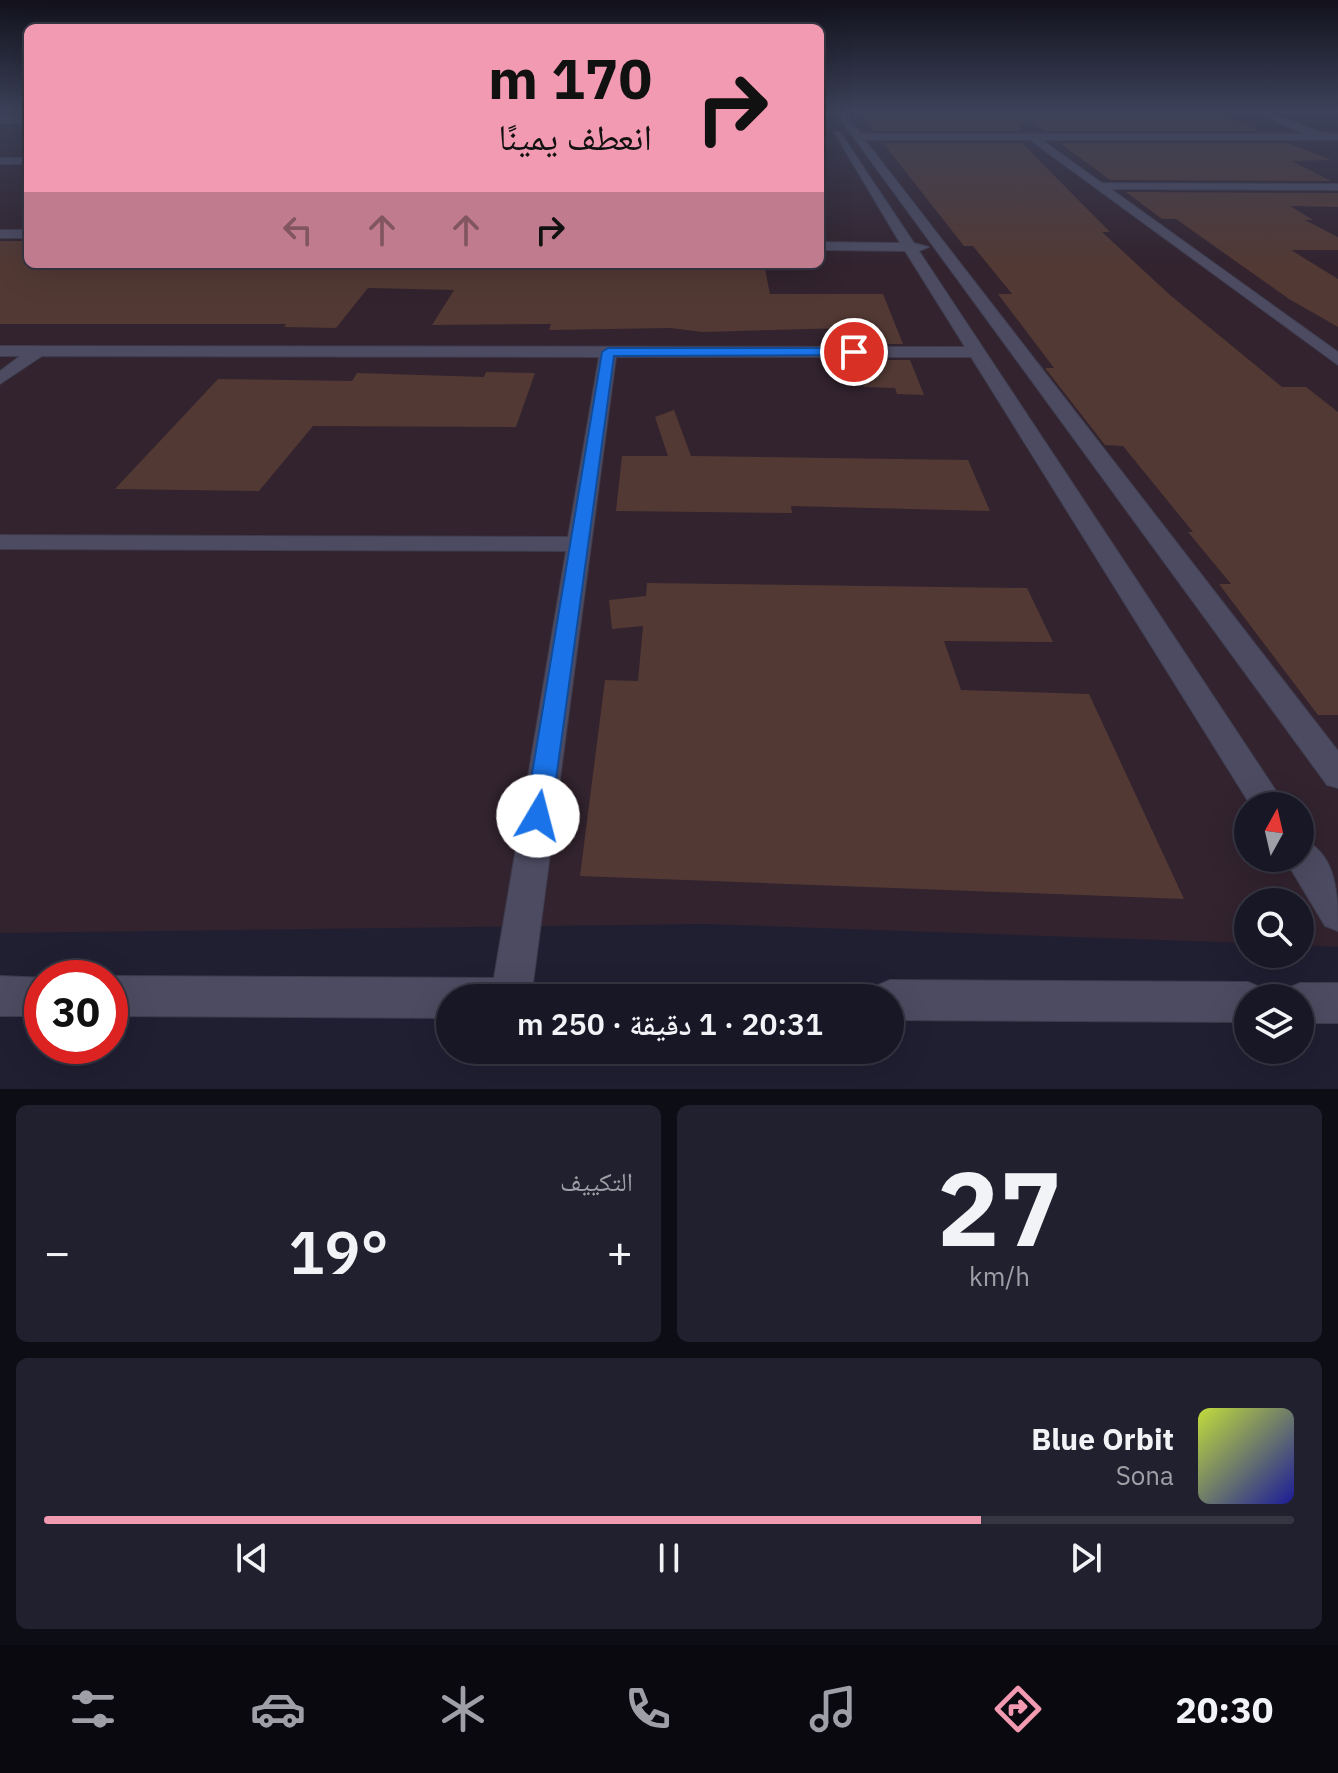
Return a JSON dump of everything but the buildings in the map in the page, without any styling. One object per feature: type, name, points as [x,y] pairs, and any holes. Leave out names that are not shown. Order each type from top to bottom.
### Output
[{"type":"street","points":[[855,163],[1260,792]]},
{"type":"street","points":[[877,163],[1338,775]]},
{"type":"street","points":[[1066,163],[1338,360]]},
{"type":"street","points":[[1096,186],[1338,187]]},
{"type":"street","points":[[1303,187],[1326,198]]},
{"type":"street","points":[[0,234],[24,234]]},
{"type":"street","points":[[824,236],[906,242]]},
{"type":"street","points":[[824,246],[937,242]]},
{"type":"street","points":[[0,244],[24,244]]},
{"type":"street","points":[[0,351],[977,352]]},
{"type":"street","points":[[0,379],[38,351]]},
{"type":"street","points":[[513,984],[608,352]]},
{"type":"street","points":[[0,542],[578,544]]},
{"type":"street","points":[[1312,872],[1338,913]]},
{"type":"street","points":[[128,996],[436,998]]},
{"type":"street","points":[[904,1000],[1234,1002]]},
{"type":"street","points":[[1314,1003],[1338,1003]]},
{"type":"shaded area","points":[[0,163],[24,163],[24,268],[824,268],[824,163],[1338,163],[1338,947],[1314,946],[1314,888],[1234,888],[1234,943],[705,924],[0,933]]},
{"type":"route","points":[[538,816],[608,352],[854,352]]}]
